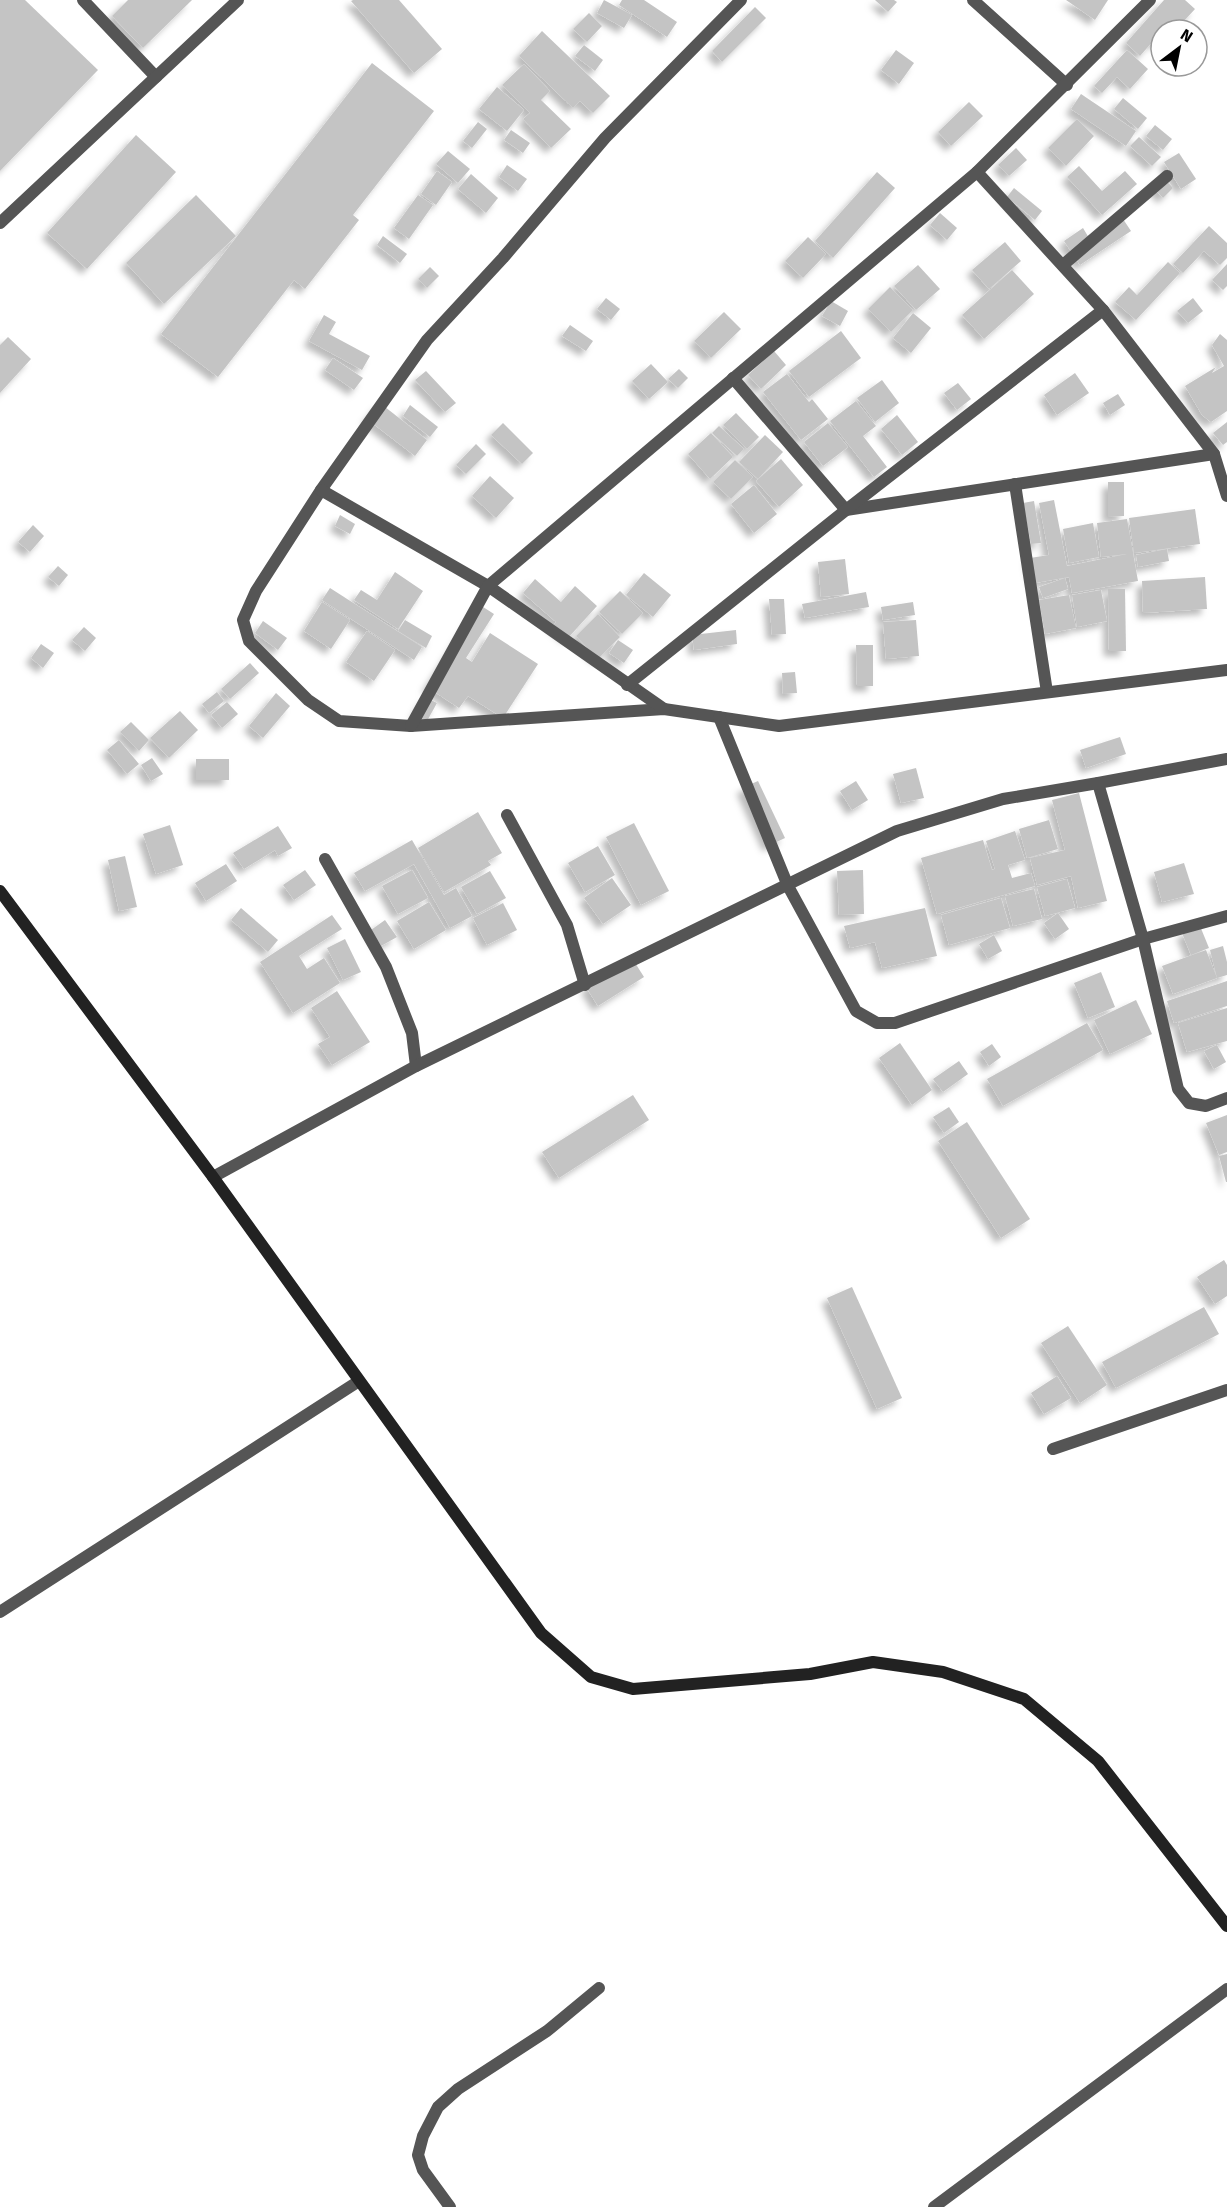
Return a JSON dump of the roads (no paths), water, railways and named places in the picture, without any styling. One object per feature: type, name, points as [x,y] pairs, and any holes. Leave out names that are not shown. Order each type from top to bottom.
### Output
[{"type":"street","points":[[83,0],[156,76]]},
{"type":"street","points":[[0,223],[238,0]]},
{"type":"street","points":[[741,0],[605,138],[503,258],[427,340],[321,490],[256,591],[243,620],[249,641],[308,700],[339,721],[411,726],[664,709],[778,726],[1227,670]]},
{"type":"street","points":[[973,0],[1067,85]]},
{"type":"street","points":[[411,726],[488,586],[977,172],[1150,0]]},
{"type":"street","points":[[977,172],[1103,310],[1214,454],[1227,496]]},
{"type":"street","points":[[1064,265],[1167,176]]},
{"type":"street","points":[[627,685],[846,510],[1103,310]]},
{"type":"street","points":[[734,378],[846,510]]},
{"type":"street","points":[[846,510],[1214,454]]},
{"type":"street","points":[[1016,484],[1047,692]]},
{"type":"street","points":[[321,490],[488,586],[664,709]]},
{"type":"street","points":[[718,717],[788,886],[856,1011],[877,1023],[895,1023],[1143,939],[1227,916]]},
{"type":"street","points":[[213,1177],[416,1066],[897,831],[1003,798],[1227,759]]},
{"type":"street","points":[[1098,783],[1143,939],[1178,1089],[1189,1103],[1206,1106],[1227,1098]]},
{"type":"street","points":[[507,815],[567,925],[585,985]]},
{"type":"street","points":[[325,859],[386,967],[412,1033],[416,1066]]},
{"type":"street","points":[[0,891],[213,1177],[541,1633],[591,1677],[633,1689],[810,1674],[873,1662],[944,1672],[1024,1699],[1098,1761],[1227,1926]]},
{"type":"street","points":[[0,1612],[360,1381]]},
{"type":"street","points":[[1053,1449],[1227,1390]]},
{"type":"street","points":[[450,2207],[423,2170],[418,2155],[423,2136],[438,2107],[458,2089],[547,2031],[599,1988]]},
{"type":"street","points":[[934,2207],[1227,1989]]}]
